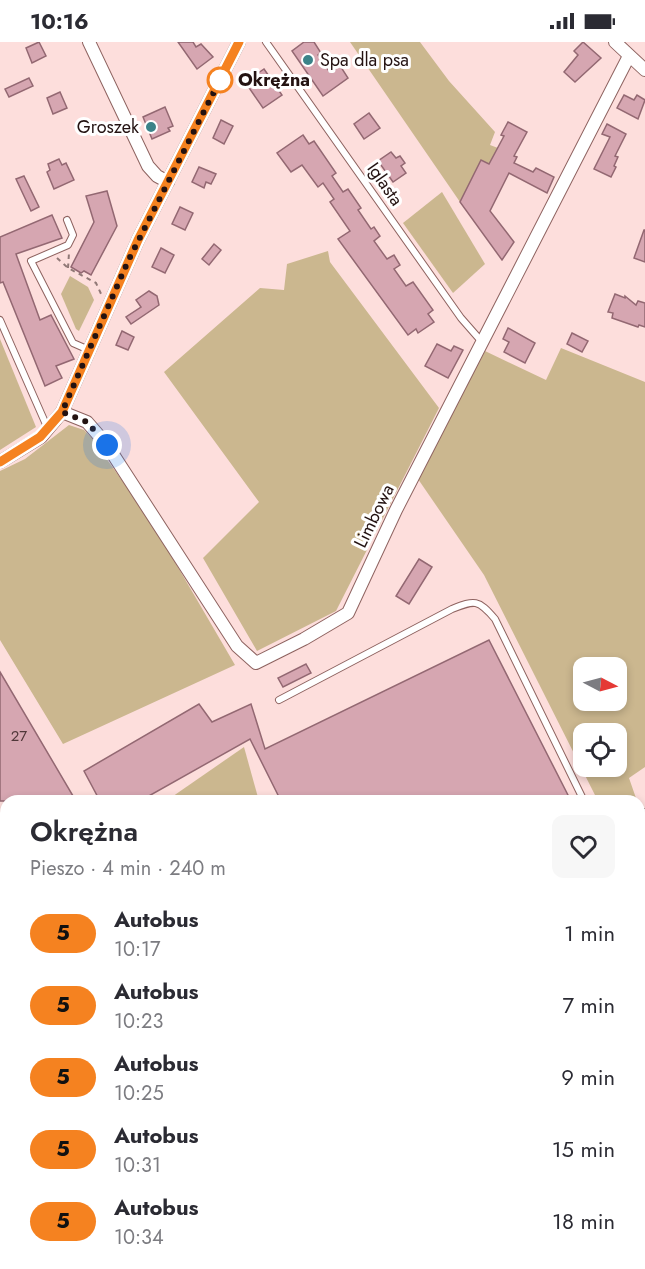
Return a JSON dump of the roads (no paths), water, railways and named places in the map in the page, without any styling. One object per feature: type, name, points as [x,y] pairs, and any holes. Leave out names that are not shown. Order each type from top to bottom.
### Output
[{"type":"street","points":[[89,42],[148,166],[157,176],[168,182]]},
{"type":"street","points":[[0,462],[40,437],[62,412],[116,288],[239,42]]},
{"type":"street","points":[[623,47],[645,70]]},
{"type":"street","name":"Limbowa","points":[[62,412],[87,422],[107,445],[237,646],[256,663],[304,639],[348,613],[396,510],[482,342],[623,47]]},
{"type":"lane","name":"Iglasta","points":[[266,42],[461,318],[482,342]]},
{"type":"lane","points":[[68,220],[74,235],[67,246],[32,261],[73,343],[89,350]]},
{"type":"lane","points":[[0,320],[49,429]]},
{"type":"lane","points":[[279,700],[452,609],[472,601],[483,605],[495,619],[581,795]]},
{"type":"place","name":"Spa dla psa","points":[[308,60]]},
{"type":"place","name":"Okrężna","points":[[220,80]]},
{"type":"place","name":"Groszek","points":[[151,127]]}]
